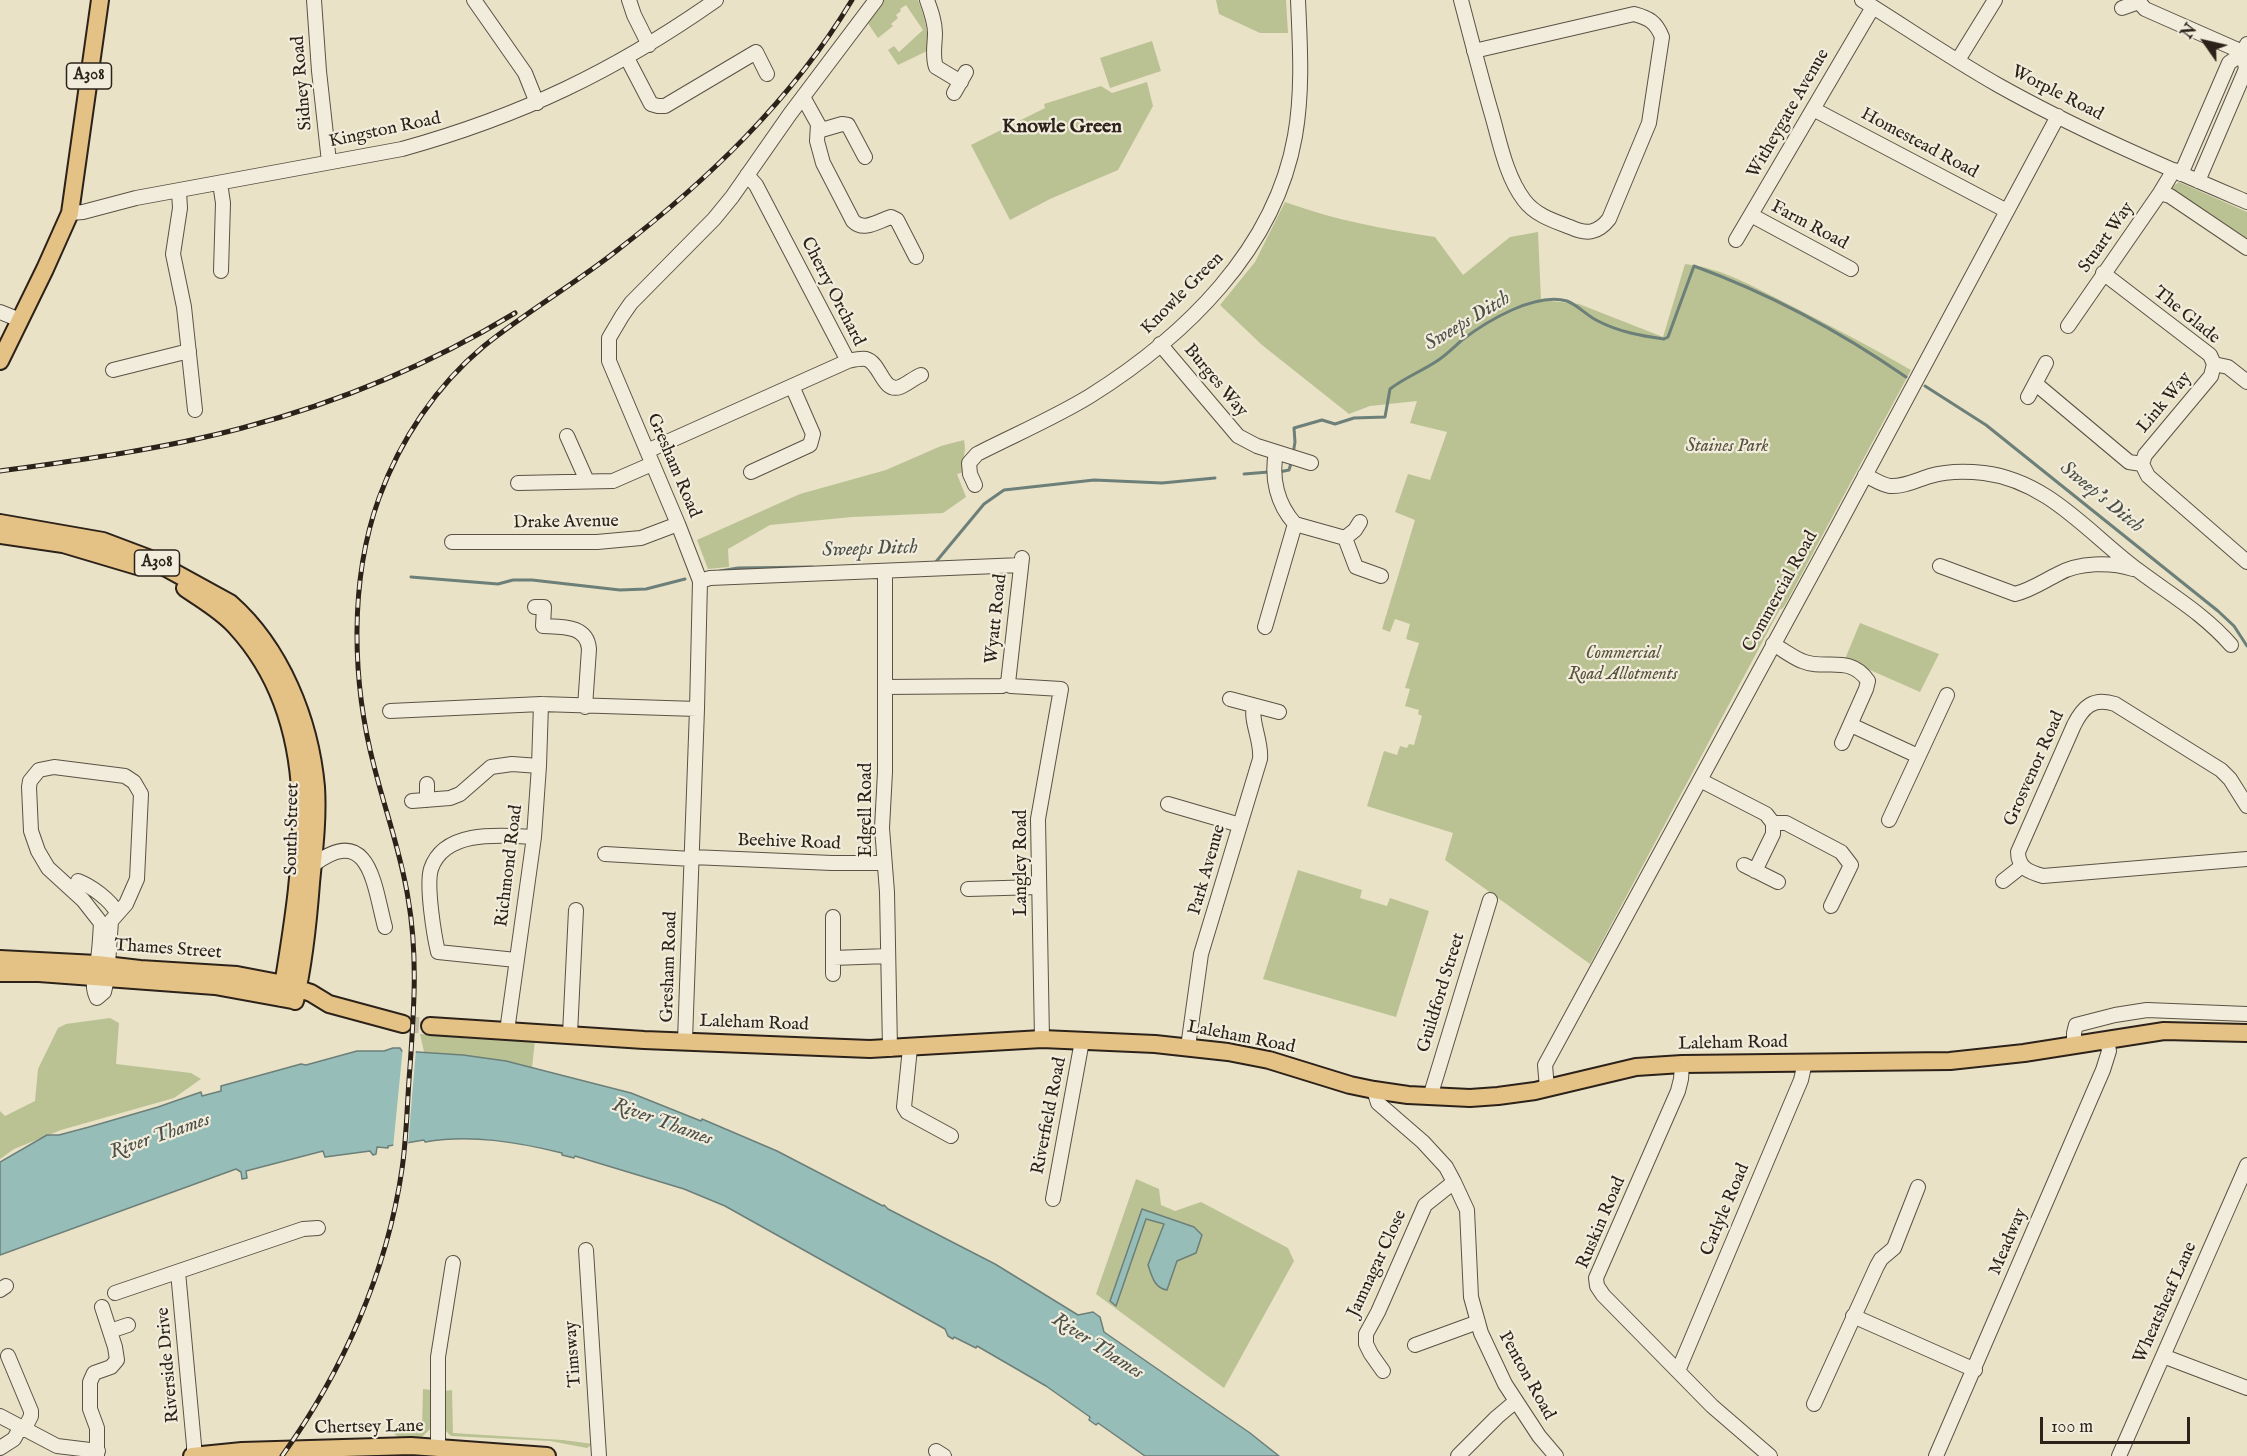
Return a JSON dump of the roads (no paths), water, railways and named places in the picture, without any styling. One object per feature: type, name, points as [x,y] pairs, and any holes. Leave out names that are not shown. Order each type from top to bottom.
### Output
[{"type":"main road","name":"A308","points":[[0,361],[70,213],[100,0]]},
{"type":"main road","name":"South Street","points":[[0,522],[63,532],[113,545],[162,565],[216,594],[241,613],[264,641],[299,709],[316,788],[316,831],[306,944],[290,993]]},
{"type":"main road","name":"South Street","points":[[0,536],[73,547],[122,560],[159,574],[209,604],[234,625],[254,649],[275,687],[290,726],[298,768],[302,832],[291,942],[290,993]]},
{"type":"main road","points":[[306,944],[309,968],[316,984],[334,1006]]},
{"type":"main road","name":"Thames Street","points":[[0,959],[102,971]]},
{"type":"main road","name":"Thames Street","points":[[0,972],[158,971],[229,974],[290,993],[309,1004],[334,1006],[403,1024]]},
{"type":"main road","name":"Laleham Road","points":[[430,1026],[644,1040],[890,1049],[1042,1040],[1188,1047],[1269,1060],[1374,1090],[1430,1097],[1498,1096],[1547,1088],[1636,1066],[1950,1060],[2002,1057],[2164,1031],[2247,1033]]},
{"type":"main road","name":"Chertsey Lane","points":[[193,1456],[242,1450],[392,1452],[438,1447],[547,1456]]},
{"type":"street","name":"Sidney Road","points":[[314,0],[328,162]]},
{"type":"street","points":[[474,0],[525,72],[537,103]]},
{"type":"street","points":[[629,0],[649,45]]},
{"type":"street","name":"Kingston Road","points":[[70,213],[83,212],[136,198],[164,195],[328,162],[402,150],[442,139],[537,103],[590,78],[649,45],[716,0]]},
{"type":"street","name":"Gresham Road","points":[[685,1040],[700,581],[609,361],[609,338],[616,323],[631,303],[714,219],[732,197],[876,0]]},
{"type":"street","points":[[927,0],[933,15],[936,67],[960,82]]},
{"type":"street","name":"Knowle Green","points":[[975,485],[969,466],[970,461],[977,454],[1089,396],[1160,344],[1184,324],[1237,268],[1251,247],[1275,200],[1294,137],[1300,96],[1298,0]]},
{"type":"street","points":[[1461,0],[1474,51],[1504,158],[1524,200],[1542,216],[1577,230],[1592,233],[1602,228],[1609,219],[1649,123],[1662,37],[1658,26],[1648,18],[1634,14],[1474,51]]},
{"type":"street","points":[[1958,60],[1995,0]]},
{"type":"street","points":[[2122,8],[2139,1],[2145,9],[2246,50],[2246,69],[2198,181]]},
{"type":"street","name":"Worple Road","points":[[1867,3],[1997,85],[2177,172],[2247,202]]},
{"type":"street","name":"Witheygate Avenue","points":[[1736,240],[1813,109],[1867,3]]},
{"type":"street","name":"Stuart Way","points":[[2068,326],[2103,273],[2177,172],[2229,63],[2246,50]]},
{"type":"street","points":[[627,58],[651,104],[658,106],[665,106],[756,52],[767,74]]},
{"type":"street","points":[[803,97],[818,124],[817,141],[823,162],[853,221],[865,227],[891,217],[897,220],[916,257]]},
{"type":"street","name":"Homestead Road","points":[[1813,109],[2007,212]]},
{"type":"street","name":"Commercial Road","points":[[1547,1088],[1545,1065],[2058,116]]},
{"type":"street","points":[[818,131],[842,124],[848,125],[865,157]]},
{"type":"street","name":"Cherry Orchard","points":[[518,483],[613,481],[650,457],[792,386],[848,361],[756,185],[747,175]]},
{"type":"street","points":[[220,183],[223,203],[221,271]]},
{"type":"street","points":[[180,192],[172,254],[184,307],[195,410]]},
{"type":"street","points":[[2160,193],[2170,196],[2247,248]]},
{"type":"street","points":[[164,195],[171,208],[177,229]]},
{"type":"street","name":"Farm Road","points":[[1751,215],[1851,269]]},
{"type":"street","name":"The Glade","points":[[2103,273],[2210,355],[2214,364],[2228,368],[2247,382]]},
{"type":"street","points":[[0,312],[21,320]]},
{"type":"street","name":"Burges Way","points":[[1160,344],[1238,436],[1245,441],[1302,460]]},
{"type":"street","points":[[113,370],[189,351]]},
{"type":"street","points":[[848,361],[869,360],[893,388],[921,375]]},
{"type":"street","points":[[2028,397],[2046,363]]},
{"type":"street","name":"Link Way","points":[[2142,464],[2145,455],[2211,376],[2214,364]]},
{"type":"street","points":[[2036,384],[2129,462],[2142,464],[2148,476],[2247,562]]},
{"type":"street","points":[[751,472],[810,445],[813,434],[792,386]]},
{"type":"street","points":[[567,436],[587,482]]},
{"type":"street","points":[[1276,452],[1273,473],[1281,501],[1295,524],[1345,538]]},
{"type":"street","points":[[1865,475],[1888,486],[1899,486],[1940,474],[1963,472],[1985,473],[2025,483],[2051,497],[2138,570],[2203,616],[2223,642]]},
{"type":"street","points":[[1345,538],[1355,530],[1360,522]]},
{"type":"street","name":"Drake Avenue","points":[[452,542],[597,542],[641,538],[678,524]]},
{"type":"street","points":[[1265,627],[1295,524]]},
{"type":"street","points":[[2093,566],[2101,558],[2102,548],[2097,536]]},
{"type":"street","points":[[1345,538],[1356,567],[1381,576]]},
{"type":"street","name":"Wyatt Road","points":[[885,572],[1021,561],[1008,683]]},
{"type":"street","points":[[1940,566],[2015,594],[2026,591],[2060,572],[2093,566],[2122,565],[2138,570]]},
{"type":"street","points":[[700,581],[710,578],[885,572]]},
{"type":"street","name":"Edgell Road","points":[[885,572],[885,772],[882,828],[890,1049]]},
{"type":"street","points":[[535,607],[544,607],[543,626],[572,628],[581,633],[587,641],[589,649],[585,707]]},
{"type":"street","points":[[1773,644],[1801,661],[1812,664],[1838,663],[1864,674],[1868,681],[1842,743]]},
{"type":"street","name":"Wyatt Road","points":[[885,687],[1002,686],[1008,683]]},
{"type":"street","name":"Wyatt Road","points":[[1008,683],[1011,686],[1061,688]]},
{"type":"street","name":"Langley Road","points":[[1042,1040],[1038,819],[1061,688]]},
{"type":"street","points":[[1889,820],[1918,756],[1934,706],[1947,696]]},
{"type":"street","points":[[1230,699],[1279,712]]},
{"type":"street","name":"Grosvenor Road","points":[[2022,866],[2018,861],[2018,852],[2049,780],[2081,711],[2095,701],[2101,700],[2115,704],[2221,770],[2230,779],[2247,806]]},
{"type":"street","points":[[390,711],[541,704],[697,709]]},
{"type":"street","name":"Richmond Road","points":[[507,1030],[534,837],[540,766],[541,704]]},
{"type":"street","name":"Park Avenue","points":[[1188,1047],[1201,954],[1260,759],[1261,747],[1252,714],[1254,706]]},
{"type":"street","points":[[1851,725],[1918,756]]},
{"type":"street","points":[[412,801],[450,798],[460,794],[491,767],[512,764],[540,766]]},
{"type":"street","points":[[102,971],[110,919],[126,904],[136,879],[141,799],[138,788],[125,776],[54,767],[39,770],[30,781],[30,831],[38,851],[48,868],[84,900],[110,919]]},
{"type":"street","points":[[1700,780],[1766,814],[1773,823],[1773,834],[1749,868],[1778,882]]},
{"type":"street","points":[[427,784],[427,800]]},
{"type":"street","points":[[1168,804],[1240,825]]},
{"type":"street","points":[[1773,823],[1786,823],[1845,854],[1851,865],[1844,897],[1831,906]]},
{"type":"street","points":[[316,831],[338,851]]},
{"type":"street","points":[[516,960],[438,951],[429,885],[430,873],[441,854],[461,841],[479,836],[534,837]]},
{"type":"street","points":[[313,865],[324,856],[338,851],[350,850],[357,853],[366,862],[385,927]]},
{"type":"street","name":"Beehive Road","points":[[604,854],[884,863]]},
{"type":"street","points":[[2003,881],[2022,866],[2043,876],[2247,859]]},
{"type":"street","points":[[968,889],[1039,887]]},
{"type":"street","name":"Guildford Street","points":[[1430,1097],[1490,900]]},
{"type":"street","points":[[570,1034],[576,910]]},
{"type":"street","points":[[832,917],[833,974]]},
{"type":"street","points":[[833,958],[888,956]]},
{"type":"street","points":[[2074,1045],[2073,1033],[2076,1025],[2115,1015],[2147,1010],[2247,1014]]},
{"type":"street","name":"Meadway","points":[[1936,1456],[2103,1070],[2109,1051],[2107,1040]]},
{"type":"street","name":"Riverfield Road","points":[[1053,1199],[1082,1041]]},
{"type":"street","points":[[910,1048],[904,1107],[907,1112],[951,1136]]},
{"type":"street","name":"Carlyle Road","points":[[1678,1371],[1801,1080],[1805,1062]]},
{"type":"street","name":"Ruskin Road","points":[[1682,1064],[1678,1091],[1596,1278],[1597,1286],[1603,1295],[1712,1406],[1770,1456]]},
{"type":"street","name":"Penton Road","points":[[1374,1090],[1378,1103],[1423,1142],[1446,1167],[1454,1182],[1467,1210],[1471,1297],[1478,1322],[1493,1361],[1516,1401],[1539,1436],[1556,1456]]},
{"type":"street","name":"Wheatsheaf Lane","points":[[2119,1456],[2247,1165]]},
{"type":"street","name":"Jamnagar Close","points":[[1383,1371],[1366,1344],[1366,1334],[1425,1205],[1454,1182]]},
{"type":"street","points":[[1815,1404],[1881,1260],[1894,1248],[1917,1188]]},
{"type":"street","name":"Riverside Drive","points":[[115,1293],[303,1228],[318,1228]]},
{"type":"street","name":"Timsway","points":[[586,1250],[599,1456]]},
{"type":"street","points":[[438,1447],[438,1357],[453,1263]]},
{"type":"street","name":"Riverside Drive","points":[[178,1272],[193,1456]]},
{"type":"street","points":[[0,1416],[57,1446],[97,1453],[97,1428],[90,1409],[90,1382],[94,1373],[111,1367],[117,1360],[102,1307]]},
{"type":"street","points":[[1853,1317],[1975,1370]]},
{"type":"street","points":[[1415,1346],[1478,1322]]},
{"type":"street","points":[[110,1331],[128,1325]]},
{"type":"street","points":[[0,1448],[14,1439],[31,1416],[8,1356]]},
{"type":"street","points":[[2163,1356],[2247,1388]]},
{"type":"street","points":[[1458,1456],[1516,1401]]},
{"type":"water","name":"River Thames","points":[[400,1048],[402,1051],[463,1055],[506,1061],[631,1093],[701,1121],[702,1119],[777,1151],[995,1264],[1078,1315],[1093,1312],[1100,1317],[1104,1332],[1250,1433],[1279,1456],[1145,1456],[1098,1423],[1096,1425],[1089,1420],[1090,1417],[1046,1386],[977,1346],[976,1348],[954,1337],[953,1339],[948,1336],[945,1329],[725,1206],[684,1189],[575,1156],[574,1158],[562,1155],[562,1153],[511,1143],[477,1139],[425,1142],[424,1140],[388,1146],[388,1148],[377,1147],[376,1154],[373,1155],[370,1151],[325,1157],[323,1151],[246,1171],[247,1178],[242,1179],[241,1172],[236,1169],[0,1255],[0,1162],[47,1135],[59,1135],[89,1127],[201,1092],[202,1096],[221,1091],[221,1086],[301,1064],[306,1065],[357,1051],[384,1051]]},
{"type":"water","points":[[1142,1209],[1194,1227],[1202,1235],[1196,1253],[1177,1261],[1167,1290],[1163,1289],[1154,1281],[1148,1265],[1164,1224],[1146,1219],[1116,1306],[1110,1301]]},
{"type":"waterway","name":"Sweeps Ditch","points":[[1293,454],[1294,428],[1322,420],[1335,424],[1354,418],[1385,417],[1390,389],[1437,361],[1484,325],[1526,304],[1554,299],[1567,301],[1594,319],[1614,328],[1664,339],[1668,337],[1694,266],[1749,288],[1830,329],[1906,377]]},
{"type":"waterway","name":"Sweep's Ditch","points":[[1925,386],[1986,425],[2218,611],[2234,626],[2247,646]]},
{"type":"waterway","name":"Sweeps Ditch","points":[[1279,472],[1289,470],[1292,460]]},
{"type":"waterway","name":"Sweeps Ditch","points":[[1244,474],[1269,472]]},
{"type":"waterway","name":"Sweeps Ditch","points":[[935,563],[984,504],[1004,490],[1094,480],[1162,483],[1215,478]]},
{"type":"waterway","name":"Sweeps Ditch","points":[[720,571],[738,568],[812,567]]},
{"type":"waterway","name":"Sweeps Ditch","points":[[411,577],[498,584],[513,580],[532,580],[620,590],[646,589],[685,579]]},
{"type":"tunnel","points":[[403,1024],[430,1026]]},
{"type":"railway","points":[[282,1456],[324,1390],[343,1355],[374,1283],[395,1207],[404,1156],[414,1003],[413,940],[401,865],[367,734],[358,666],[358,597],[362,563],[379,498],[409,435],[421,415],[450,378],[484,346],[583,276],[649,225],[715,167],[746,137],[803,72],[852,0]]},
{"type":"railway","points":[[0,471],[152,448],[278,418],[348,394],[417,365],[515,313]]},
{"type":"district","name":"Knowle Green","points":[[1062,128]]},
{"type":"park label","name":"Staines Park","points":[[1727,447]]},
{"type":"park label","name":"Commercial Road Allotments","points":[[1623,664]]}]
